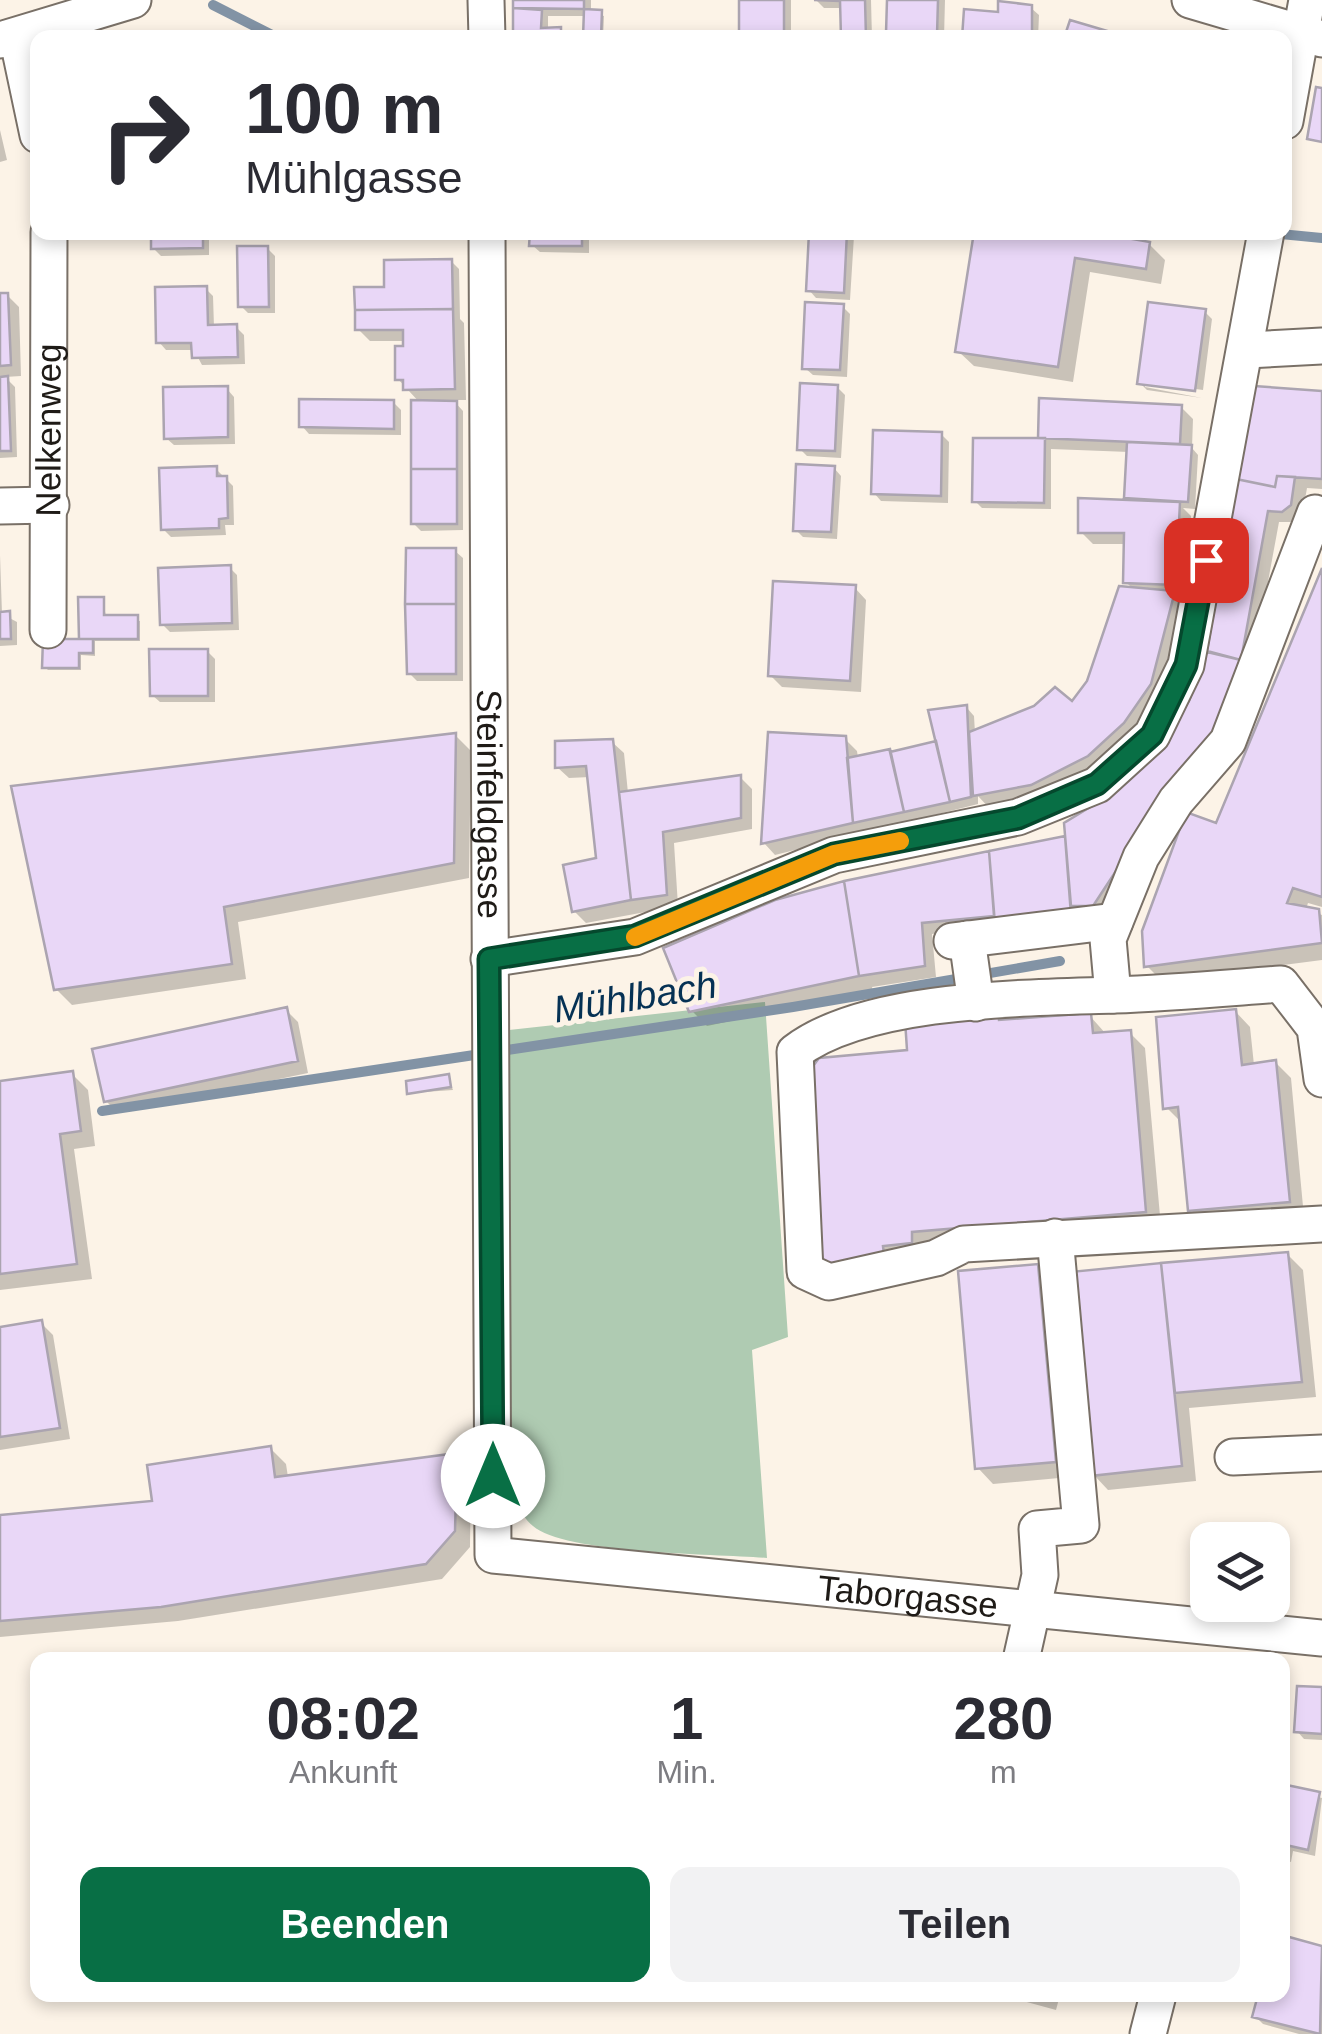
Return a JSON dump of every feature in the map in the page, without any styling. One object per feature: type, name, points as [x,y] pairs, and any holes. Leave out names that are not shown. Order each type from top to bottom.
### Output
[{"type":"street","points":[[35,30],[131,0]]},
{"type":"street","points":[[486,0],[487,30]]},
{"type":"street","points":[[1190,0],[1310,24],[1292,95]]},
{"type":"street","points":[[9,38],[30,108]]},
{"type":"street","name":"Nelkenweg","points":[[48,630],[52,505],[49,240]]},
{"type":"street","name":"Steinfeldgasse","points":[[487,240],[494,1555]]},
{"type":"street","points":[[489,959],[635,936],[834,854],[1018,818],[1097,784],[1152,735],[1186,665],[1259,349],[1265,240]]},
{"type":"street","points":[[1259,349],[1322,346]]},
{"type":"street","points":[[0,506],[52,505]]},
{"type":"street","points":[[968,967],[1026,996],[1112,957],[1141,857],[1176,801],[1228,741],[1315,513]]},
{"type":"street","points":[[1322,1079],[1316,1028],[1282,984],[1112,957],[968,967],[872,1017],[816,1035],[795,1052],[805,1270],[829,1282],[936,1258],[964,1244],[1322,1224]]},
{"type":"street","points":[[1023,1652],[1040,1575],[1038,1529],[1081,1525],[1055,1237]]},
{"type":"street","points":[[1233,1457],[1322,1453]]},
{"type":"street","name":"Taborgasse","points":[[494,1555],[1035,1608],[1249,1646],[1322,1638]]},
{"type":"street","points":[[1148,2034],[1156,2002]]},
{"type":"green space","points":[[765,1002],[788,1337],[752,1350],[767,1558],[608,1547],[550,1535],[523,1515],[508,1471],[509,1030]]},
{"type":"building","points":[[513,0],[584,0],[584,9],[513,8]]},
{"type":"building","points":[[739,0],[784,0],[784,30],[739,30]]},
{"type":"building","points":[[814,0],[865,0],[866,30],[841,30],[840,1]]},
{"type":"building","points":[[887,0],[938,0],[937,30],[886,30]]},
{"type":"building","points":[[998,1],[1032,5],[1032,30],[963,30],[964,9],[998,12]]},
{"type":"building","points":[[513,8],[542,10],[541,28],[561,27],[561,30],[513,30]]},
{"type":"building","points":[[584,9],[602,10],[601,30],[583,30]]},
{"type":"building","points":[[1070,20],[1104,30],[1067,30]]},
{"type":"building","points":[[1316,87],[1322,88],[1322,142],[1307,139]]},
{"type":"building","points":[[151,240],[203,240],[203,248],[151,249]]},
{"type":"building","points":[[529,240],[582,240],[582,246],[529,246]]},
{"type":"building","points":[[809,240],[847,240],[844,293],[806,291]]},
{"type":"building","points":[[973,240],[1150,242],[1146,269],[1075,258],[1058,367],[955,352]]},
{"type":"building","points":[[237,246],[268,246],[269,307],[238,307]]},
{"type":"building","points":[[452,259],[453,309],[355,310],[354,287],[384,287],[384,260]]},
{"type":"building","points":[[207,286],[208,325],[237,324],[238,357],[192,358],[191,343],[156,343],[155,287]]},
{"type":"building","points":[[0,293],[8,293],[11,365],[0,366]]},
{"type":"building","points":[[805,302],[844,304],[840,370],[802,369]]},
{"type":"building","points":[[1148,302],[1206,309],[1195,391],[1137,384]]},
{"type":"building","points":[[453,309],[455,389],[403,390],[403,380],[395,380],[395,346],[403,346],[403,330],[355,330],[355,310]]},
{"type":"building","points":[[8,376],[11,451],[0,451],[0,377]]},
{"type":"building","points":[[800,383],[838,385],[835,451],[797,450]]},
{"type":"building","points":[[228,386],[228,437],[164,439],[163,387]]},
{"type":"building","points":[[1254,386],[1322,391],[1322,479],[1277,476],[1275,487],[1236,479]]},
{"type":"building","points":[[1039,398],[1182,405],[1180,444],[1038,438]]},
{"type":"building","points":[[299,399],[394,400],[394,429],[299,427]]},
{"type":"building","points":[[411,400],[457,401],[457,469],[411,469]]},
{"type":"building","points":[[873,430],[942,432],[941,496],[871,494]]},
{"type":"building","points":[[973,438],[1045,438],[1044,503],[972,502]]},
{"type":"building","points":[[1127,442],[1192,445],[1188,502],[1124,498]]},
{"type":"building","points":[[796,464],[835,466],[831,532],[793,531]]},
{"type":"building","points":[[217,466],[217,476],[227,476],[228,518],[219,519],[219,528],[161,530],[159,468]]},
{"type":"building","points":[[411,469],[457,469],[457,524],[411,524]]},
{"type":"building","points":[[1277,476],[1295,477],[1291,505],[1282,512],[1268,511],[1241,660],[1207,651],[1236,479],[1275,487]]},
{"type":"building","points":[[1078,498],[1180,502],[1176,585],[1123,583],[1124,533],[1078,533]]},
{"type":"building","points":[[406,548],[456,548],[456,604],[405,604]]},
{"type":"building","points":[[231,565],[232,623],[160,625],[158,568]]},
{"type":"building","points":[[1322,568],[1322,897],[1293,888],[1287,903],[1319,909],[1322,943],[1144,967],[1142,931],[1186,812],[1216,823]]},
{"type":"building","points":[[773,581],[856,585],[850,681],[768,676]]},
{"type":"building","points":[[1119,586],[1175,591],[1151,684],[1124,723],[1088,756],[1031,785],[973,796],[969,732],[1034,706],[1055,687],[1072,701],[1087,681]]},
{"type":"building","points":[[78,597],[104,597],[104,615],[138,615],[138,639],[79,639]]},
{"type":"building","points":[[405,604],[456,604],[456,674],[407,674]]},
{"type":"building","points":[[10,611],[11,639],[0,639],[0,612]]},
{"type":"building","points":[[43,639],[93,639],[93,653],[79,653],[79,668],[42,668]]},
{"type":"building","points":[[149,649],[208,649],[208,696],[150,696]]},
{"type":"building","points":[[1207,652],[1241,660],[1224,718],[1158,807],[1093,906],[1071,906],[1064,823],[1100,801],[1158,749],[1189,701]]},
{"type":"building","points":[[967,705],[971,797],[950,802],[928,710]]},
{"type":"building","points":[[768,732],[846,736],[853,823],[761,844]]},
{"type":"building","points":[[456,733],[454,863],[224,907],[232,964],[54,990],[11,786]]},
{"type":"building","points":[[613,739],[631,900],[572,912],[563,865],[596,858],[586,766],[555,768],[555,741]]},
{"type":"building","points":[[936,741],[950,802],[904,812],[890,752]]},
{"type":"building","points":[[890,749],[904,812],[853,823],[847,758]]},
{"type":"building","points":[[741,775],[741,818],[663,832],[667,895],[631,900],[619,792]]},
{"type":"building","points":[[1065,836],[1071,915],[995,924],[989,851]]},
{"type":"building","points":[[989,851],[994,916],[922,923],[925,966],[859,976],[844,881]]},
{"type":"building","points":[[844,881],[859,976],[689,1012],[663,948],[775,900]]},
{"type":"building","points":[[287,1007],[298,1061],[104,1102],[92,1049]]},
{"type":"building","points":[[998,1009],[999,1020],[1091,1013],[1093,1033],[1131,1030],[1146,1212],[912,1232],[912,1243],[883,1246],[885,1265],[830,1269],[814,1258],[802,1081],[819,1058],[907,1050],[905,1020]]},
{"type":"building","points":[[1236,1009],[1242,1065],[1276,1060],[1290,1202],[1188,1211],[1178,1107],[1163,1109],[1156,1017]]},
{"type":"building","points":[[73,1071],[81,1131],[60,1134],[77,1264],[0,1274],[0,1081]]},
{"type":"building","points":[[449,1074],[451,1087],[407,1094],[406,1081]]},
{"type":"building","points":[[1288,1252],[1302,1382],[1175,1393],[1161,1263]]},
{"type":"building","points":[[1161,1263],[1182,1466],[1090,1476],[1070,1272]]},
{"type":"building","points":[[1038,1264],[1056,1462],[975,1469],[958,1271]]},
{"type":"building","points":[[42,1320],[60,1428],[0,1437],[0,1327]]},
{"type":"building","points":[[271,1446],[275,1477],[457,1453],[455,1531],[426,1564],[161,1607],[0,1621],[0,1515],[152,1501],[147,1465]]},
{"type":"building","points":[[1297,1686],[1322,1687],[1322,1734],[1294,1732]]},
{"type":"building","points":[[1290,1786],[1320,1792],[1308,1850],[1290,1846]]},
{"type":"building","points":[[1290,1937],[1322,1946],[1320,2034],[1252,2017],[1256,2002],[1290,2002]]},
{"type":"waterway","points":[[213,5],[262,30]]},
{"type":"waterway","points":[[1292,235],[1322,238]]},
{"type":"waterway","name":"Mühlbach","points":[[102,1111],[793,1007],[1060,961]]},
{"type":"slow traffic","points":[[635,937],[834,854],[900,841]]},
{"type":"route","points":[[493,1476],[489,959],[635,936],[834,854],[1018,818],[1097,784],[1152,735],[1186,665],[1206,560]]}]
